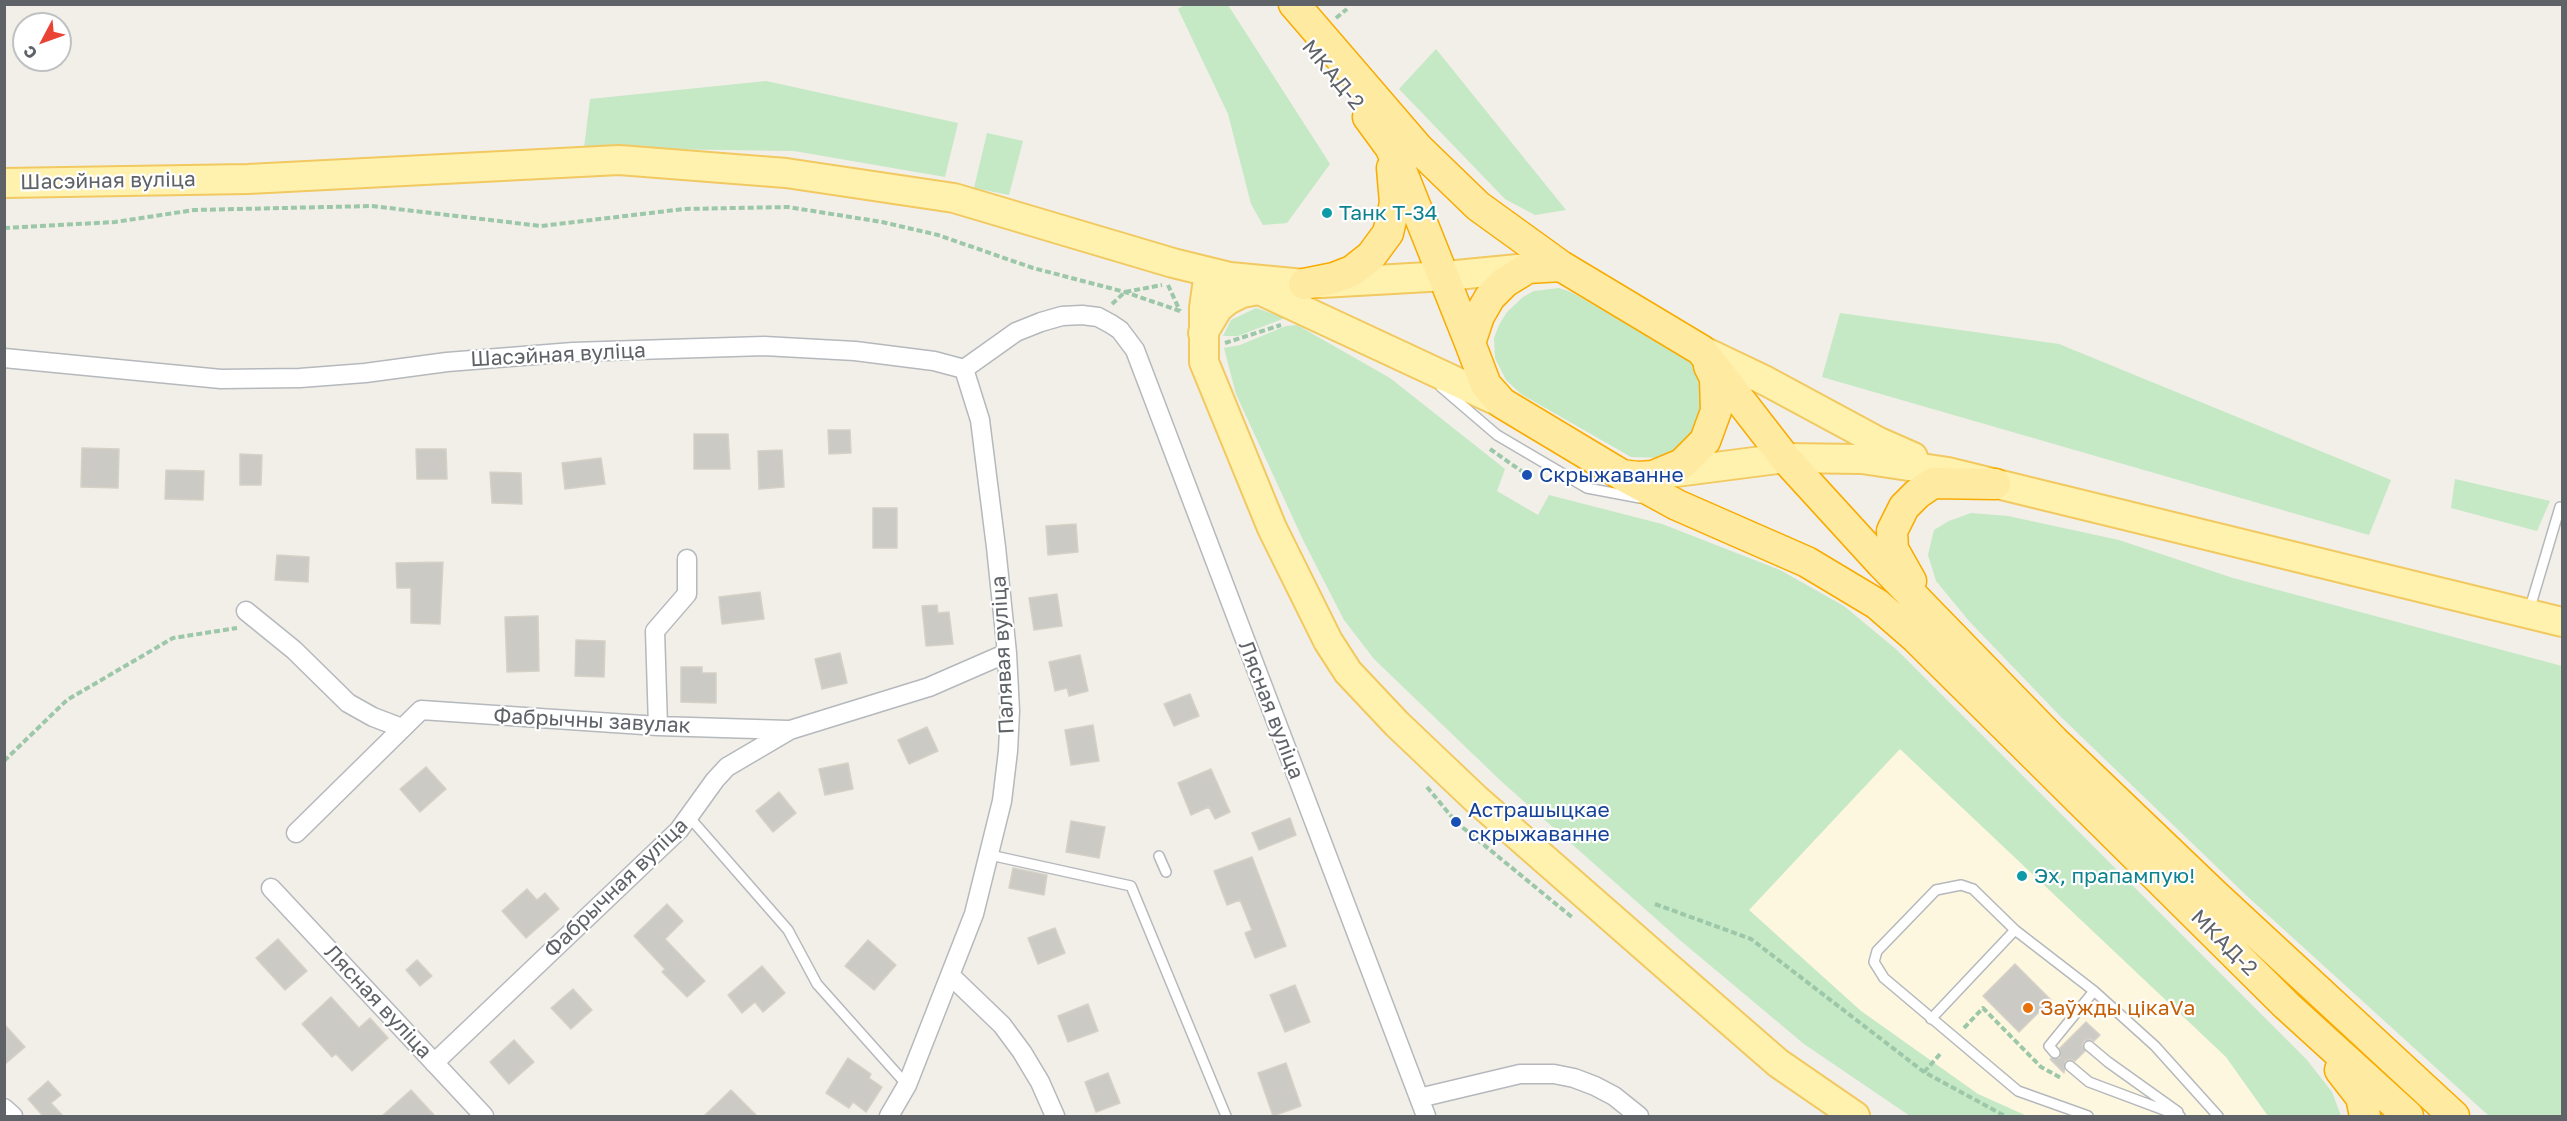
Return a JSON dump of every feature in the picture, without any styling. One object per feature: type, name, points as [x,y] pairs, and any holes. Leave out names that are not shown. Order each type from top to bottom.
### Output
[{"type":"highway","name":"МКАД-2","points":[[1274,4],[1351,96],[1390,147],[1446,276],[1486,385],[1502,403],[1677,505],[1807,562],[1877,604],[1916,638],[2286,1005],[2408,1116]]},
{"type":"highway","points":[[1294,4],[1418,148],[1478,206],[1561,266],[1701,350],[1785,458],[1947,632],[2115,802],[2454,1116]]},
{"type":"highway","points":[[1304,284],[1334,278],[1352,271],[1371,256],[1388,233],[1395,203],[1390,147]]},
{"type":"highway","points":[[1470,343],[1479,316],[1490,297],[1505,282],[1528,268],[1561,266]]},
{"type":"highway","points":[[1622,475],[1653,476],[1682,464],[1705,441],[1716,411],[1715,378],[1701,350]]},
{"type":"highway","points":[[1947,632],[1900,564],[1893,549],[1892,531],[1904,507],[1933,483],[1995,484]]},
{"type":"highway","points":[[2286,1005],[2361,1097],[2365,1116]]},
{"type":"main road","name":"Шасэйная вуліца","points":[[4,183],[248,179],[619,160],[786,173],[954,198],[1219,275]]},
{"type":"main road","points":[[1219,275],[1304,284],[1446,276],[1528,268]]},
{"type":"main road","points":[[1219,275],[1259,290],[1502,403]]},
{"type":"main road","points":[[1219,275],[1204,308],[1204,362],[1272,528],[1328,641],[1348,672],[1397,724],[1476,799],[1662,962],[1778,1063],[1856,1116]]},
{"type":"main road","points":[[1203,337],[1218,308],[1242,293],[1259,290]]},
{"type":"main road","points":[[1701,350],[1879,442],[1948,472]]},
{"type":"main road","points":[[1653,476],[1785,458],[1862,459],[1948,472],[2562,622]]},
{"type":"street","points":[[964,369],[1016,332],[1041,321],[1062,316],[1098,317]]},
{"type":"street","name":"Лясная вуліца","points":[[1098,317],[1119,330],[1135,350],[1426,1116]]},
{"type":"street","name":"Шасэйная вуліца","points":[[4,358],[220,379],[255,379],[365,373],[447,362],[573,352],[764,346],[855,351],[934,361],[964,369]]},
{"type":"street","name":"Палявая вуліца","points":[[889,1116],[907,1085],[974,914],[1002,801],[1008,751],[1010,711],[1007,653],[980,420],[964,369]]},
{"type":"street","points":[[658,726],[656,631],[687,594],[687,560]]},
{"type":"street","points":[[246,611],[263,623],[348,703],[373,717],[402,728]]},
{"type":"street","name":"Фабрычная вуліца","points":[[434,1063],[690,818],[715,780],[727,767],[790,730],[929,687],[1007,653]]},
{"type":"street","name":"Фабрычны завулак","points":[[296,832],[421,710],[658,726],[790,730]]},
{"type":"street","name":"Лясная вуліца","points":[[271,888],[484,1116]]},
{"type":"street","points":[[951,976],[1002,1025],[1040,1082],[1055,1116]]},
{"type":"street","points":[[1419,1098],[1520,1074],[1554,1074],[1595,1086],[1614,1096],[1639,1116]]},
{"type":"street","points":[[4,1108],[13,1116]]},
{"type":"lane","points":[[1407,357],[1497,435],[1587,488],[1677,505]]},
{"type":"lane","points":[[2529,613],[2560,507]]},
{"type":"lane","points":[[690,818],[788,930],[817,984],[907,1085]]},
{"type":"lane","points":[[990,855],[1131,886],[1226,1116]]},
{"type":"lane","points":[[1159,856],[1166,872]]},
{"type":"lane","points":[[2088,1116],[2018,1091],[1930,1020],[1884,978],[1874,962],[1877,951],[1936,890],[1961,885],[1973,889],[2015,930],[2094,992],[2155,1046],[2218,1116]]},
{"type":"lane","points":[[1930,1020],[2015,930]]},
{"type":"lane","points":[[2055,1053],[2049,1046],[2094,992]]},
{"type":"lane","points":[[2067,1023],[2074,1033]]},
{"type":"lane","points":[[2089,1046],[2182,1116]]},
{"type":"lane","points":[[2070,1066],[2089,1082],[2182,1116]]},
{"type":"path","points":[[4,228],[115,222],[194,210],[372,206],[541,226],[684,208],[788,207],[882,222],[938,235],[1033,268],[1125,292],[1179,310]]},
{"type":"path","points":[[1098,317],[1125,292],[1167,284]]},
{"type":"path","points":[[1203,337],[1223,344],[1284,324]]},
{"type":"path","points":[[1481,442],[1527,475]]},
{"type":"path","points":[[4,761],[67,700],[173,638],[263,623]]},
{"type":"path","points":[[1456,822],[1576,921]]},
{"type":"path","points":[[1655,904],[1751,939],[1924,1072],[2005,1116]]},
{"type":"path","points":[[1924,1072],[1941,1053]]},
{"type":"shaded area","points":[[1900,748],[2226,1057],[2268,1116],[2027,1116],[1978,1094],[1861,1011],[1749,910]]},
{"type":"green space","points":[[1184,5],[1228,5],[1330,164],[1287,223],[1263,225],[1251,204],[1228,114],[1178,9]]},
{"type":"green space","points":[[1436,49],[1566,210],[1535,215],[1505,199],[1399,89]]},
{"type":"green space","points":[[766,81],[958,123],[945,177],[794,151],[584,148],[590,99]]},
{"type":"green space","points":[[987,133],[1023,141],[1009,195],[974,188]]},
{"type":"green space","points":[[1559,288],[1571,292],[1686,358],[1695,367],[1701,378],[1707,403],[1692,440],[1664,458],[1631,457],[1521,394],[1506,380],[1495,358],[1494,338],[1499,325],[1507,312],[1523,297],[1534,291]]},
{"type":"green space","points":[[1256,308],[1285,318],[1238,336],[1223,336],[1231,320]]},
{"type":"green space","points":[[1840,313],[2059,344],[2391,480],[2369,535],[1822,377]]},
{"type":"green space","points":[[1297,325],[1390,378],[1505,469],[1497,491],[1538,515],[1549,495],[1662,524],[1780,570],[1844,606],[1897,650],[2307,1060],[2332,1092],[2341,1116],[2268,1116],[2226,1057],[1900,749],[1749,910],[1861,1011],[1978,1094],[2027,1116],[1910,1116],[1804,1044],[1681,941],[1502,782],[1374,659],[1344,620],[1304,542],[1236,394],[1224,348],[1240,345],[1286,326]]},
{"type":"green space","points":[[2455,479],[2550,501],[2537,531],[2451,508]]},
{"type":"green space","points":[[1971,513],[2008,516],[2119,540],[2233,578],[2562,666],[2562,1116],[2489,1116],[2247,896],[2061,717],[1969,621],[1936,581],[1928,555],[1934,530],[1949,521]]},
{"type":"building","points":[[828,430],[850,430],[851,453],[829,454]]},
{"type":"building","points":[[694,434],[728,434],[730,469],[694,469]]},
{"type":"building","points":[[82,448],[119,449],[118,488],[81,487]]},
{"type":"building","points":[[416,449],[446,449],[447,479],[417,479]]},
{"type":"building","points":[[782,450],[784,487],[759,489],[758,451]]},
{"type":"building","points":[[240,454],[262,455],[261,485],[240,485]]},
{"type":"building","points":[[601,458],[605,484],[565,489],[562,463]]},
{"type":"building","points":[[166,470],[204,471],[203,500],[165,499]]},
{"type":"building","points":[[490,472],[521,473],[522,504],[492,503]]},
{"type":"building","points":[[873,508],[897,508],[897,548],[873,548]]},
{"type":"building","points":[[1076,524],[1078,552],[1048,555],[1046,526]]},
{"type":"building","points":[[277,555],[309,557],[308,582],[275,580]]},
{"type":"building","points":[[443,562],[440,624],[411,623],[411,588],[397,588],[396,563]]},
{"type":"building","points":[[760,592],[764,619],[722,624],[719,597]]},
{"type":"building","points":[[1057,594],[1062,626],[1034,630],[1029,598]]},
{"type":"building","points":[[937,605],[938,613],[949,612],[953,644],[926,646],[922,606]]},
{"type":"building","points":[[538,616],[539,671],[507,672],[505,617]]},
{"type":"building","points":[[576,640],[605,641],[604,677],[575,676]]},
{"type":"building","points":[[840,653],[847,683],[822,689],[815,659]]},
{"type":"building","points":[[1080,655],[1088,691],[1069,696],[1067,688],[1055,691],[1049,662]]},
{"type":"building","points":[[681,667],[702,667],[702,673],[716,673],[716,703],[681,702]]},
{"type":"building","points":[[1190,694],[1199,716],[1174,726],[1164,704]]},
{"type":"building","points":[[1093,725],[1099,761],[1071,765],[1065,730]]},
{"type":"building","points":[[927,727],[938,751],[909,764],[898,740]]},
{"type":"building","points":[[848,763],[853,789],[825,795],[819,769]]},
{"type":"building","points":[[426,767],[446,789],[420,812],[400,789]]},
{"type":"building","points":[[1211,769],[1230,812],[1215,819],[1209,807],[1191,815],[1178,783]]},
{"type":"building","points":[[779,792],[796,813],[773,832],[756,811]]},
{"type":"building","points":[[1290,818],[1296,835],[1259,850],[1252,833]]},
{"type":"building","points":[[1071,821],[1105,827],[1099,858],[1066,852]]},
{"type":"building","points":[[1252,857],[1286,946],[1255,958],[1245,933],[1252,930],[1240,900],[1227,905],[1214,871]]},
{"type":"building","points":[[1013,868],[1047,875],[1044,895],[1009,888]]},
{"type":"building","points":[[527,889],[537,900],[545,893],[559,909],[526,938],[502,911]]},
{"type":"building","points":[[667,904],[683,921],[665,939],[705,981],[687,997],[662,972],[665,969],[634,936]]},
{"type":"building","points":[[1055,928],[1065,953],[1038,964],[1028,938]]},
{"type":"building","points":[[278,939],[307,971],[285,990],[256,958]]},
{"type":"building","points":[[868,940],[896,965],[874,990],[845,966]]},
{"type":"building","points":[[417,960],[432,976],[420,986],[406,970]]},
{"type":"building","points":[[2015,964],[2051,1000],[2019,1032],[1983,996]]},
{"type":"building","points":[[762,966],[785,993],[763,1012],[755,1002],[742,1013],[728,995]]},
{"type":"building","points":[[1295,985],[1310,1022],[1285,1032],[1270,995]]},
{"type":"building","points":[[573,989],[592,1010],[571,1029],[551,1008]]},
{"type":"building","points":[[331,997],[359,1028],[370,1018],[388,1038],[352,1071],[336,1054],[332,1057],[302,1024]]},
{"type":"building","points":[[1088,1004],[1098,1031],[1068,1042],[1058,1016]]},
{"type":"building","points":[[2086,1022],[2100,1035],[2094,1041],[2090,1039],[2084,1041],[2082,1045],[2085,1051],[2075,1061],[2071,1059],[2065,1061],[2064,1073],[2050,1059],[2060,1058],[2060,1048]]},
{"type":"building","points":[[4,1024],[25,1047],[4,1065]]},
{"type":"building","points":[[514,1040],[534,1062],[509,1084],[490,1062]]},
{"type":"building","points":[[848,1058],[871,1074],[869,1078],[882,1087],[866,1112],[853,1102],[849,1108],[826,1093]]},
{"type":"building","points":[[1286,1063],[1301,1106],[1273,1116],[1258,1073]]},
{"type":"building","points":[[1108,1073],[1120,1103],[1096,1112],[1085,1082]]},
{"type":"building","points":[[48,1081],[61,1095],[51,1103],[63,1116],[43,1116],[28,1099]]},
{"type":"building","points":[[411,1090],[435,1116],[382,1116]]},
{"type":"building","points":[[731,1090],[757,1116],[704,1116]]},
{"type":"place","name":"Танк Т-34","points":[[1327,213]]},
{"type":"place","name":"Скрыжаванне","points":[[1527,475]]},
{"type":"place","name":"Астрашыцкае скрыжаванне","points":[[1456,822]]},
{"type":"place","name":"Эх, прапампую!","points":[[2022,876]]},
{"type":"place","name":"Заўжды цікаVа","points":[[2028,1008]]}]
